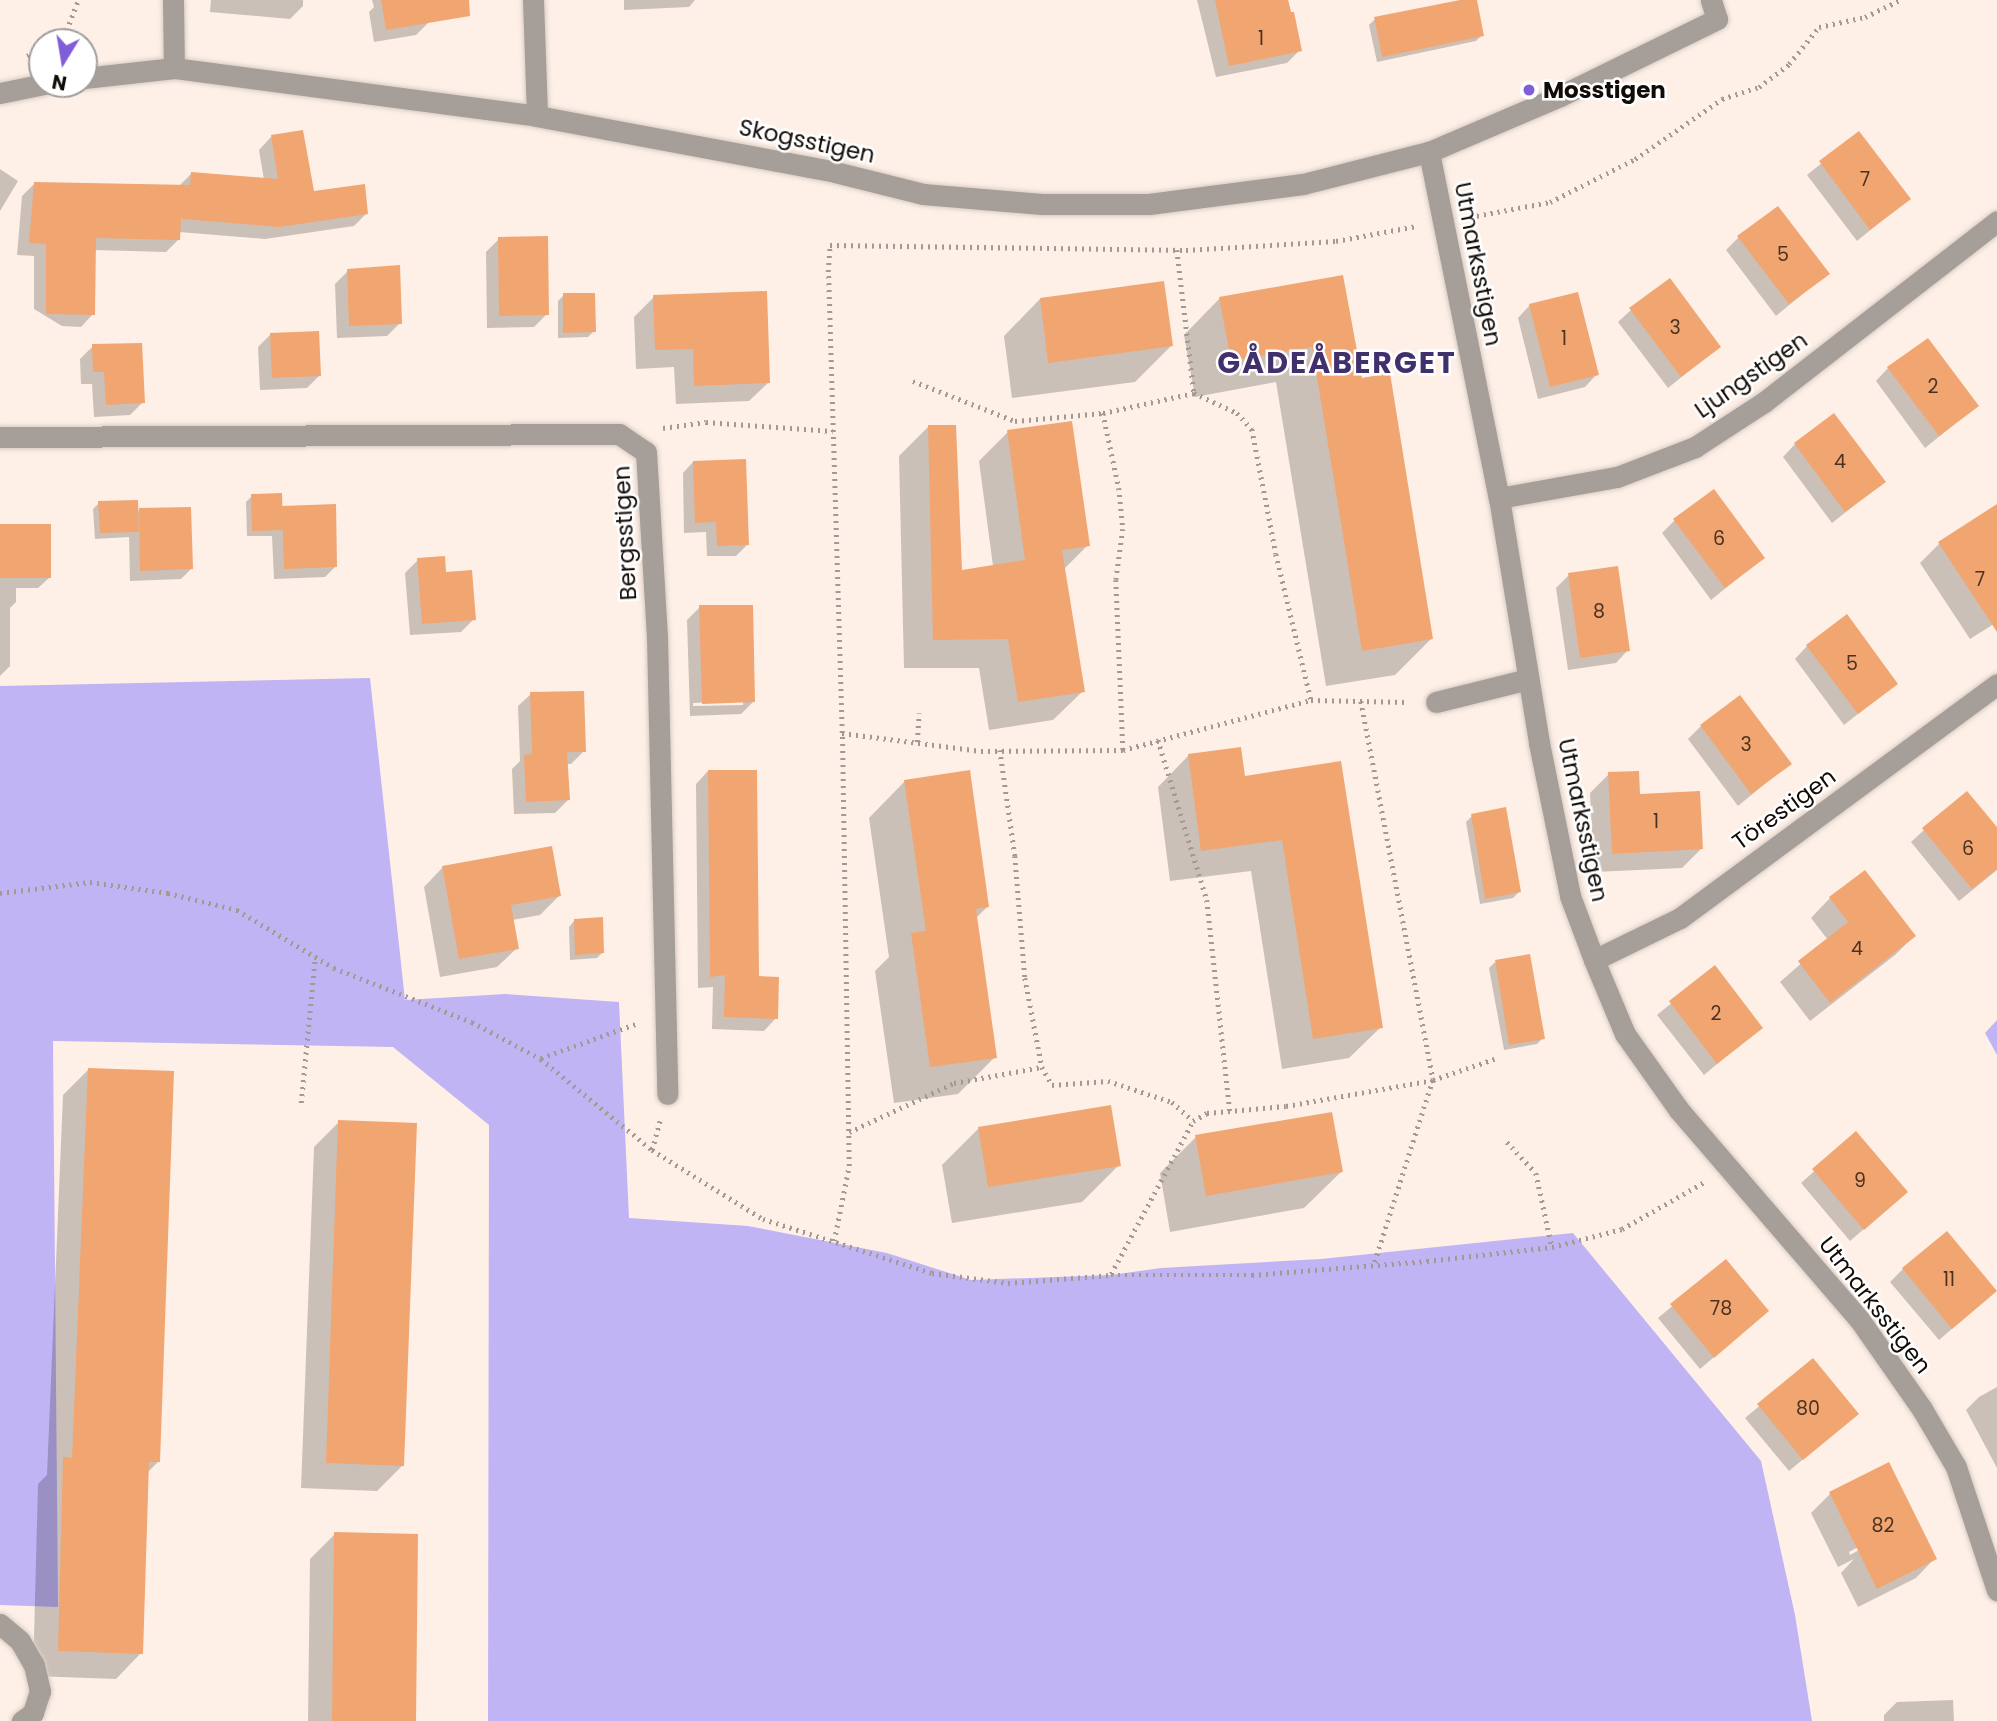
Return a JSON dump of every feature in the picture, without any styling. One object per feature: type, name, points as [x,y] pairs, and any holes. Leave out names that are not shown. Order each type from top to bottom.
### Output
[{"type":"street","points":[[173,0],[174,68]]},
{"type":"street","points":[[533,0],[537,116]]},
{"type":"street","points":[[1429,152],[1560,96],[1717,19],[1711,0]]},
{"type":"street","name":"Skogsstigen","points":[[98,76],[174,68],[537,116],[835,172],[923,194],[1042,204],[1149,204],[1208,198],[1303,184],[1429,152]]},
{"type":"street","points":[[0,93],[28,87]]},
{"type":"street","name":"Utmarksstigen","points":[[1429,152],[1499,498],[1528,679],[1570,896],[1594,960],[1625,1034],[1679,1110],[1859,1319],[1922,1409],[1956,1467],[1997,1590]]},
{"type":"street","name":"Ljungstigen","points":[[1499,498],[1617,477],[1695,447],[1764,402],[1997,221]]},
{"type":"street","name":"Bergsstigen","points":[[0,437],[619,434],[646,452],[657,637],[667,1094]]},
{"type":"street","points":[[1436,702],[1528,679]]},
{"type":"street","name":"Törestigen","points":[[1594,960],[1680,918],[1997,684]]},
{"type":"street","points":[[0,1624],[20,1641],[34,1665],[40,1691],[33,1713],[22,1721]]},
{"type":"path","points":[[67,28],[78,0]]},
{"type":"path","points":[[834,1241],[849,1166],[849,1132],[830,245],[1178,250],[1336,241],[1550,202],[1635,159],[1722,99],[1759,87],[1788,64],[1819,27],[1865,17],[1900,0]]},
{"type":"path","points":[[1178,250],[1194,393]]},
{"type":"path","points":[[913,381],[1015,421],[1103,413],[1194,393],[1237,413],[1252,429],[1276,554],[1311,700]]},
{"type":"path","points":[[1103,413],[1119,488],[1123,529],[1116,580],[1123,750]]},
{"type":"path","points":[[619,434],[706,422],[833,431]]},
{"type":"path","points":[[842,733],[1000,750],[1123,750],[1311,700],[1436,702]]},
{"type":"path","points":[[1361,701],[1433,1080],[1374,1266]]},
{"type":"path","points":[[917,742],[919,713]]},
{"type":"path","points":[[1158,740],[1207,900],[1230,1111]]},
{"type":"path","points":[[1000,750],[1015,856],[1026,978],[1042,1067],[1052,1085],[1108,1081],[1172,1102],[1193,1121]]},
{"type":"path","points":[[0,893],[90,882],[168,893],[237,910],[334,968],[472,1021],[541,1059],[652,1150],[764,1219],[932,1273],[996,1281],[1111,1275],[1252,1275],[1374,1266],[1552,1247],[1622,1229],[1729,1168]]},
{"type":"path","points":[[301,1103],[314,957]]},
{"type":"path","points":[[541,1059],[665,1013]]},
{"type":"path","points":[[1111,1275],[1193,1121],[1207,1113],[1286,1106],[1433,1080],[1494,1059]]},
{"type":"path","points":[[849,1132],[954,1083],[1042,1067]]},
{"type":"path","points":[[1507,1142],[1536,1173],[1552,1247]]},
{"type":"shaded area","points":[[370,678],[405,1000],[505,994],[619,1002],[629,1218],[748,1226],[887,1253],[971,1280],[1111,1275],[1161,1268],[1321,1259],[1573,1233],[1761,1461],[1795,1615],[1812,1721],[488,1721],[489,1125],[393,1047],[53,1041],[58,1607],[0,1605],[0,686]]},
{"type":"shaded area","points":[[1997,1020],[1997,1055],[1985,1033]]},
{"type":"building","points":[[381,0],[469,0],[470,16],[386,30]]},
{"type":"building","points":[[1215,0],[1288,0],[1291,12],[1294,12],[1302,51],[1229,66]]},
{"type":"building","points":[[1460,0],[1477,0],[1484,36],[1382,57],[1374,17]]},
{"type":"building","points":[[303,130],[314,191],[365,184],[368,214],[279,227],[181,219],[180,240],[96,238],[95,315],[46,314],[46,244],[29,243],[34,182],[190,185],[191,172],[278,179],[271,135]]},
{"type":"building","points":[[1859,131],[1911,199],[1870,230],[1819,161]]},
{"type":"building","points":[[1778,206],[1830,274],[1789,304],[1737,236]]},
{"type":"building","points":[[548,236],[549,315],[499,316],[498,237]]},
{"type":"building","points":[[400,265],[402,324],[349,326],[347,269]]},
{"type":"building","points":[[1343,275],[1362,378],[1390,373],[1433,639],[1362,651],[1312,347],[1231,361],[1219,297]]},
{"type":"building","points":[[1670,278],[1721,347],[1681,377],[1629,308]]},
{"type":"building","points":[[1164,281],[1173,346],[1048,363],[1040,298]]},
{"type":"building","points":[[767,291],[770,383],[694,386],[693,349],[655,350],[653,295]]},
{"type":"building","points":[[1578,292],[1599,375],[1550,387],[1529,304]]},
{"type":"building","points":[[563,293],[595,293],[596,332],[563,333]]},
{"type":"building","points":[[319,331],[321,376],[272,378],[270,333]]},
{"type":"building","points":[[1928,338],[1979,406],[1939,436],[1887,367]]},
{"type":"building","points":[[142,343],[145,403],[106,405],[104,372],[93,372],[92,344]]},
{"type":"building","points":[[1834,413],[1886,482],[1845,512],[1794,443]]},
{"type":"building","points":[[1072,421],[1090,546],[1062,550],[1085,692],[1018,702],[1008,639],[933,640],[928,425],[956,425],[962,570],[1025,560],[1007,430]]},
{"type":"building","points":[[746,459],[749,545],[717,546],[716,522],[695,523],[693,461]]},
{"type":"building","points":[[1714,489],[1765,558],[1725,588],[1673,519]]},
{"type":"building","points":[[282,493],[283,530],[252,531],[251,494]]},
{"type":"building","points":[[138,500],[139,532],[100,533],[98,501]]},
{"type":"building","points":[[336,504],[337,567],[284,569],[282,506]]},
{"type":"building","points":[[1997,504],[1997,632],[1938,542]]},
{"type":"building","points":[[191,507],[193,569],[140,571],[139,508]]},
{"type":"building","points":[[0,524],[51,524],[51,578],[0,578]]},
{"type":"building","points":[[445,556],[446,572],[472,570],[476,620],[422,624],[417,558]]},
{"type":"building","points":[[1618,566],[1630,651],[1580,658],[1568,573]]},
{"type":"building","points":[[699,605],[753,605],[755,702],[702,704]]},
{"type":"building","points":[[1847,614],[1898,684],[1858,714],[1806,645]]},
{"type":"building","points":[[584,691],[586,752],[567,752],[570,800],[526,802],[524,755],[532,754],[530,692]]},
{"type":"building","points":[[1740,695],[1792,764],[1751,794],[1700,725]]},
{"type":"building","points":[[1241,747],[1245,776],[1341,761],[1383,1028],[1313,1039],[1282,840],[1201,851],[1188,754]]},
{"type":"building","points":[[708,770],[757,770],[759,976],[779,977],[778,1019],[724,1017],[725,975],[710,977]]},
{"type":"building","points":[[970,770],[989,907],[976,909],[997,1058],[930,1067],[911,933],[926,931],[904,780]]},
{"type":"building","points":[[1639,771],[1640,794],[1700,791],[1703,849],[1612,854],[1608,772]]},
{"type":"building","points":[[1967,791],[1997,827],[1997,869],[1972,889],[1922,828]]},
{"type":"building","points":[[1506,807],[1521,892],[1485,899],[1471,814]]},
{"type":"building","points":[[552,846],[561,896],[511,905],[519,949],[459,959],[442,866]]},
{"type":"building","points":[[1865,870],[1916,936],[1830,1003],[1798,961],[1848,922],[1829,897]]},
{"type":"building","points":[[603,917],[604,953],[575,955],[574,919]]},
{"type":"building","points":[[1530,954],[1545,1039],[1509,1045],[1495,960]]},
{"type":"building","points":[[1715,965],[1763,1028],[1717,1064],[1669,1001]]},
{"type":"building","points":[[88,1068],[174,1071],[160,1462],[149,1462],[143,1654],[58,1651],[63,1457],[72,1458]]},
{"type":"building","points":[[1111,1105],[1121,1166],[988,1187],[978,1127]]},
{"type":"building","points":[[1332,1112],[1343,1172],[1206,1196],[1195,1135]]},
{"type":"building","points":[[338,1120],[417,1123],[404,1466],[326,1463]]},
{"type":"building","points":[[1856,1131],[1908,1192],[1864,1230],[1812,1169]]},
{"type":"building","points":[[1947,1231],[1997,1291],[1952,1329],[1902,1268]]},
{"type":"building","points":[[1726,1259],[1769,1311],[1714,1358],[1670,1304]]},
{"type":"building","points":[[1813,1358],[1859,1414],[1803,1460],[1757,1404]]},
{"type":"building","points":[[1889,1462],[1937,1559],[1877,1589],[1829,1492]]},
{"type":"building","points":[[334,1532],[418,1534],[416,1721],[332,1721]]},
{"type":"place","name":"Mosstigen","points":[[1529,90]]},
{"type":"district","name":"GÅDEÅBERGET","points":[[1337,363]]}]
